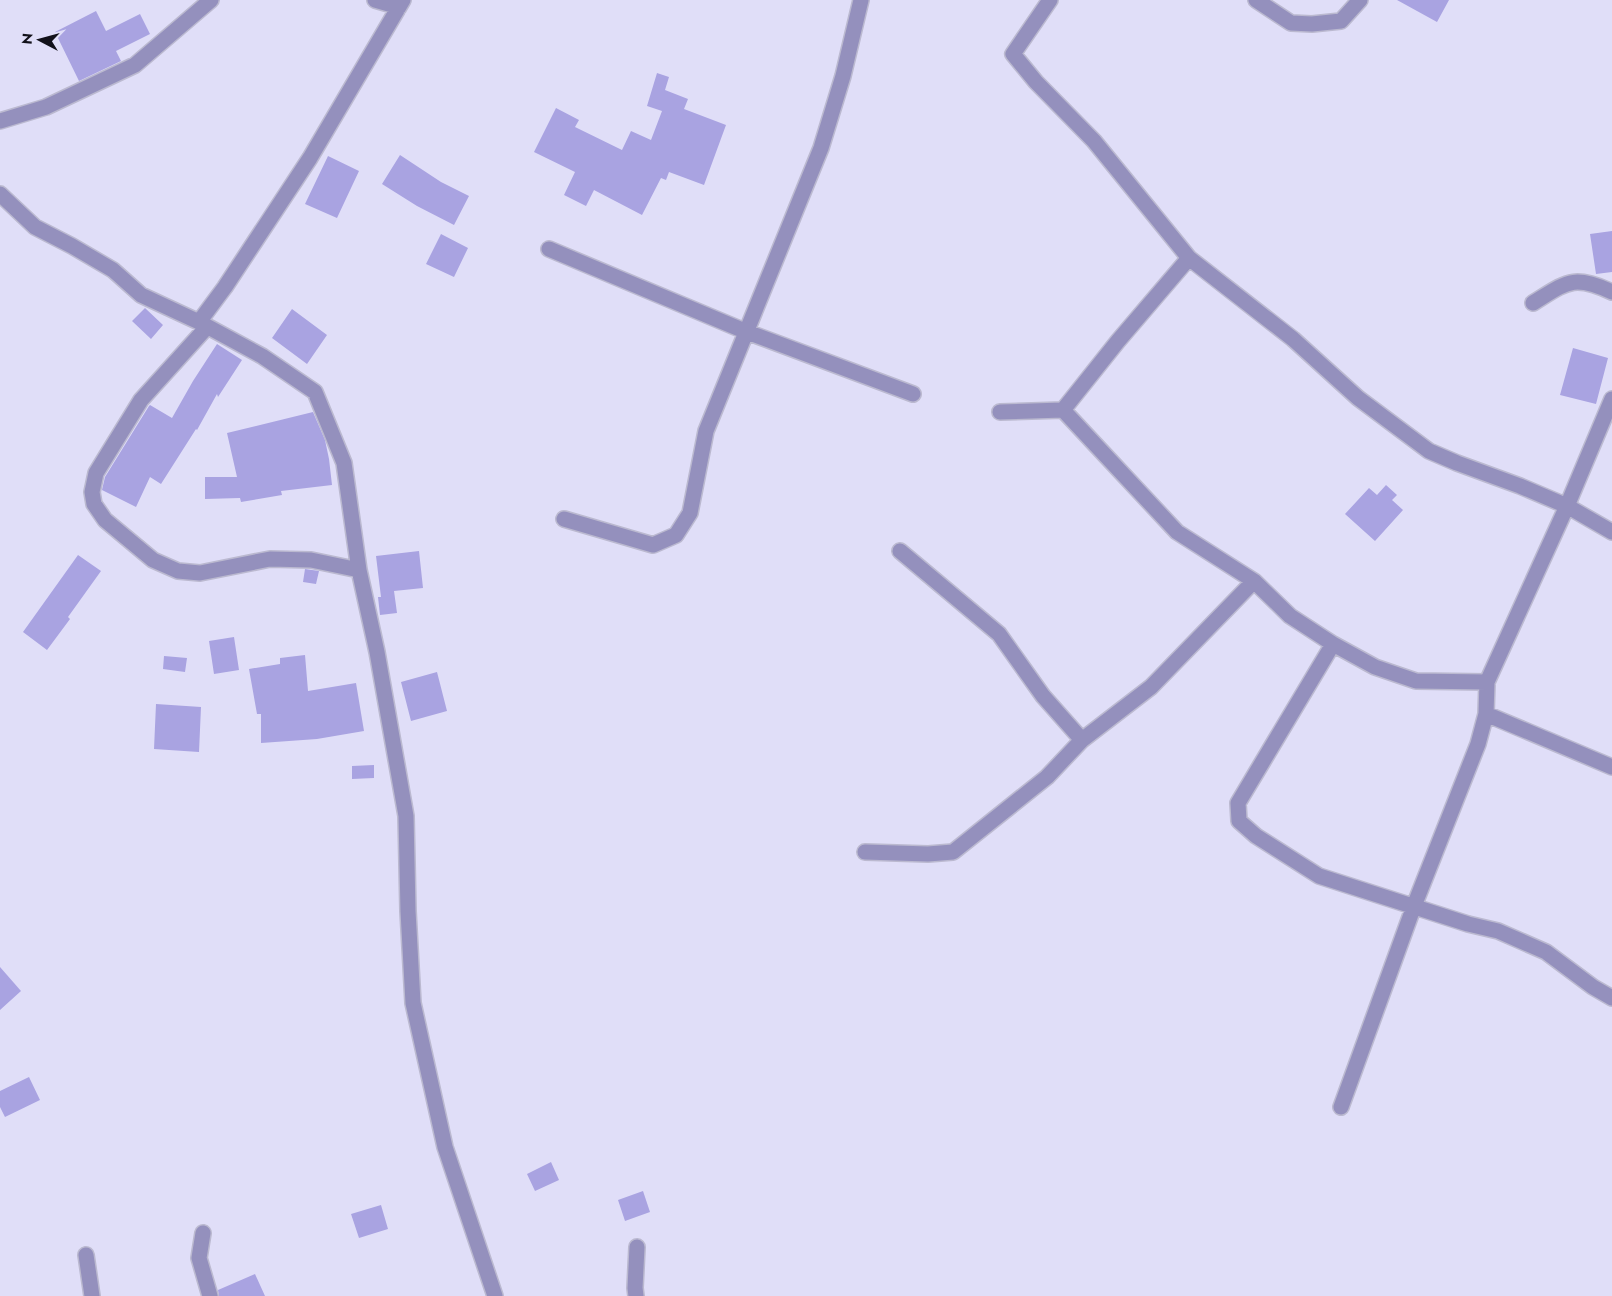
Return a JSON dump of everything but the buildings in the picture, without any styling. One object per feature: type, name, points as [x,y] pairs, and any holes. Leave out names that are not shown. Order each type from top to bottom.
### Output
[{"type":"street","points":[[0,121],[46,107],[135,65],[210,0]]},
{"type":"street","points":[[359,570],[311,560],[270,559],[200,573],[178,571],[153,560],[105,520],[94,504],[92,492],[96,474],[141,400],[203,324],[225,287],[310,158],[401,3],[375,0]]},
{"type":"street","points":[[564,519],[653,545],[676,535],[690,513],[706,431],[821,148],[862,0]]},
{"type":"street","points":[[1050,0],[1013,54],[1036,82],[1094,141],[1188,258],[1293,339],[1358,398],[1429,450],[1457,463],[1520,486],[1567,506],[1612,532]]},
{"type":"street","points":[[1256,0],[1291,23],[1312,24],[1341,21],[1360,0]]},
{"type":"street","points":[[0,194],[35,227],[113,270],[141,294],[203,324],[262,356],[315,392],[344,463],[359,570],[377,652],[406,816],[408,911],[413,1003],[445,1147],[495,1296]]},
{"type":"street","points":[[549,249],[747,332],[913,394]]},
{"type":"street","points":[[1063,410],[1188,258]]},
{"type":"street","points":[[1533,303],[1565,283],[1578,281],[1612,292]]},
{"type":"street","points":[[1341,1107],[1414,906],[1478,744],[1486,714],[1487,682],[1567,506],[1612,399]]},
{"type":"street","points":[[1000,412],[1063,410],[1177,532],[1254,581],[1290,616],[1333,644],[1375,667],[1416,681],[1487,682]]},
{"type":"street","points":[[900,551],[999,634],[1043,696],[1082,740]]},
{"type":"street","points":[[865,852],[928,854],[953,852],[1046,777],[1082,740],[1151,687],[1254,581]]},
{"type":"street","points":[[1333,644],[1238,803],[1239,821],[1256,836],[1319,876],[1468,924],[1498,931],[1546,952],[1593,987],[1612,998]]},
{"type":"street","points":[[1486,714],[1612,768]]},
{"type":"street","points":[[203,1233],[199,1258],[210,1296]]},
{"type":"street","points":[[636,1296],[638,1247]]},
{"type":"street","points":[[86,1255],[92,1296]]}]
